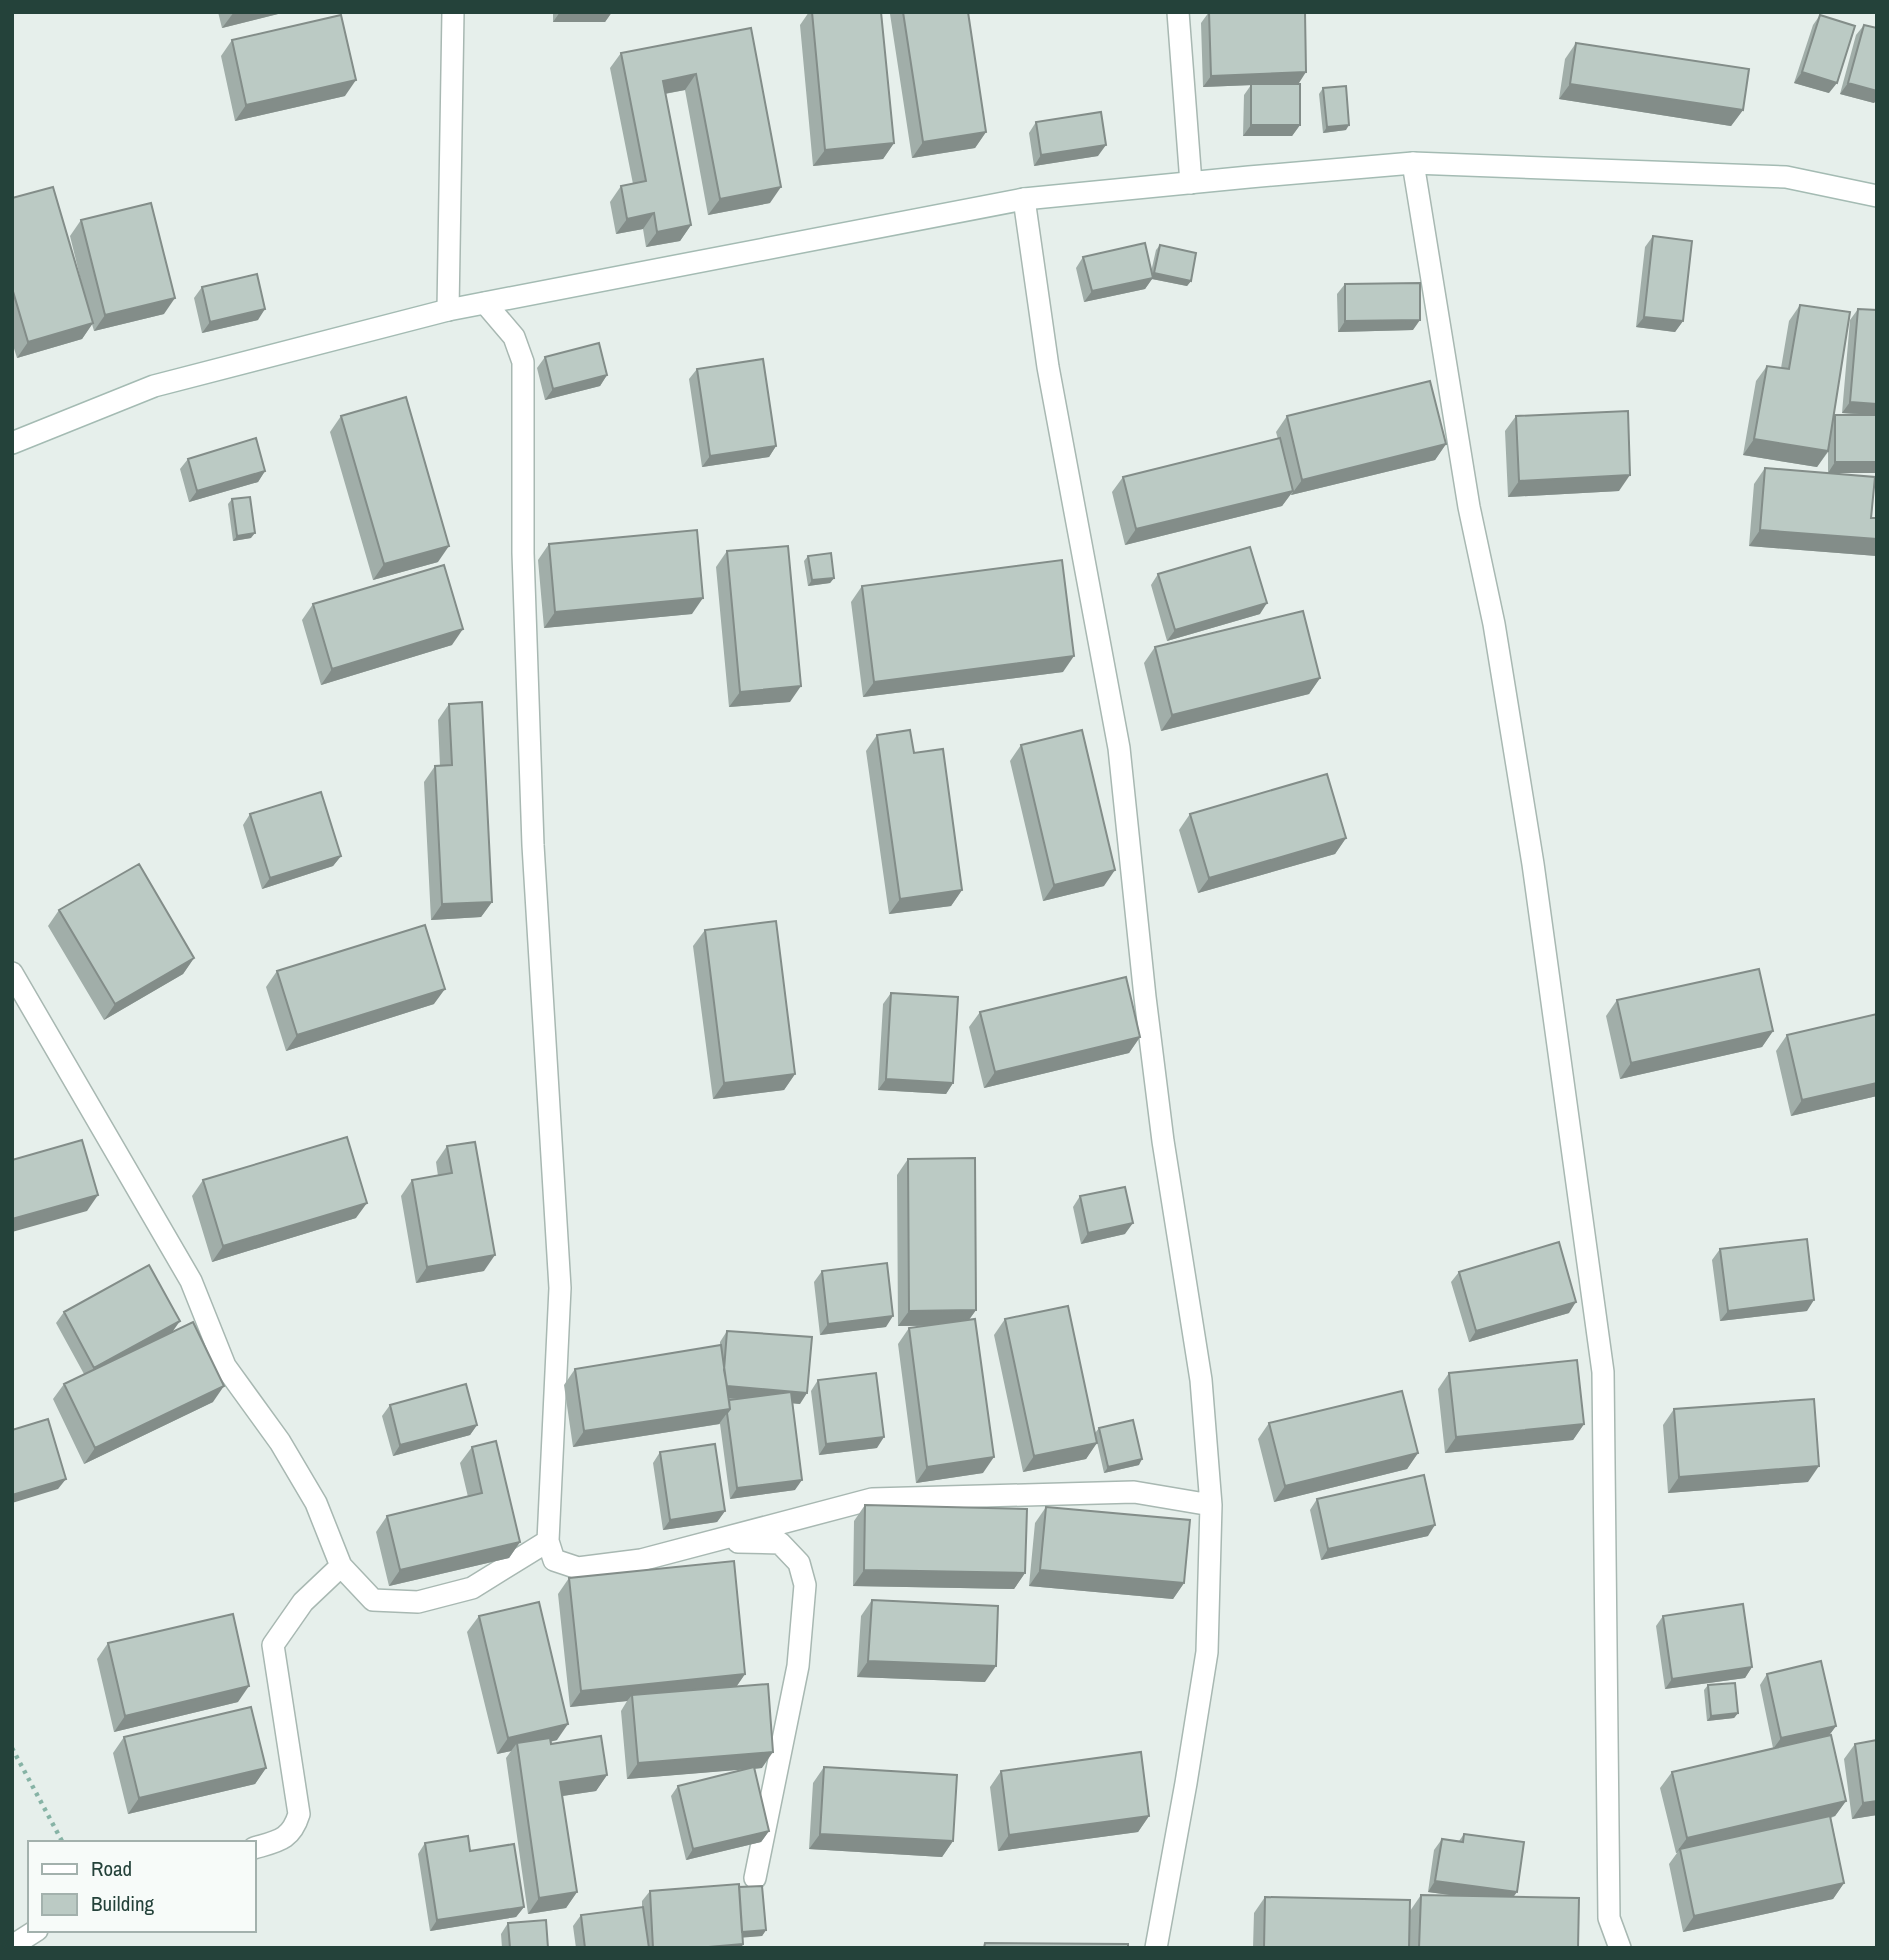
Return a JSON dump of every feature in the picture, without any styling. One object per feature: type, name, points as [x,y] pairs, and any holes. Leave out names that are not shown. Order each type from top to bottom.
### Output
[{"type":"street","points":[[448,310],[453,12]]},
{"type":"street","points":[[1178,12],[1191,183]]},
{"type":"street","points":[[12,443],[154,386],[448,310],[1024,199],[1413,163],[1786,177],[1877,196]]},
{"type":"street","points":[[1413,163],[1469,507],[1494,624],[1533,864],[1603,1372],[1609,1918],[1620,1948]]},
{"type":"street","points":[[1024,199],[1048,367],[1119,748],[1163,1141],[1201,1380],[1211,1505],[1207,1652],[1156,1948]]},
{"type":"street","points":[[485,303],[514,337],[523,362],[523,553],[533,845],[561,1288],[548,1541],[554,1560],[578,1568],[641,1560],[872,1499],[1134,1492],[1211,1505]]},
{"type":"street","points":[[12,973],[191,1281],[225,1367],[280,1442],[316,1503],[341,1566],[373,1600],[418,1602],[472,1588],[548,1541]]},
{"type":"street","points":[[711,1542],[780,1543],[799,1563],[805,1585],[798,1666],[755,1878]]},
{"type":"street","points":[[256,1847],[277,1841],[294,1829],[299,1814],[273,1644],[303,1602],[341,1566]]},
{"type":"street","points":[[12,1946],[34,1932]]},
{"type":"path","points":[[12,1748],[62,1841]]},
{"type":"building","points":[[812,12],[881,12],[894,143],[825,150]]},
{"type":"building","points":[[903,12],[968,12],[986,132],[923,142]]},
{"type":"building","points":[[1209,12],[1305,12],[1306,72],[1211,76]]},
{"type":"building","points":[[341,15],[356,80],[246,105],[232,40]]},
{"type":"building","points":[[1820,15],[1855,26],[1837,83],[1802,72]]},
{"type":"building","points":[[1864,25],[1877,28],[1877,91],[1848,83]]},
{"type":"building","points":[[751,28],[781,187],[720,199],[696,74],[663,81],[691,225],[657,232],[654,213],[627,219],[621,186],[646,181],[621,53]]},
{"type":"building","points":[[1576,43],[1749,69],[1743,110],[1570,84]]},
{"type":"building","points":[[1251,84],[1300,84],[1300,125],[1251,125]]},
{"type":"building","points":[[1346,86],[1349,125],[1327,127],[1323,88]]},
{"type":"building","points":[[1101,112],[1106,145],[1041,155],[1036,122]]},
{"type":"building","points":[[53,187],[93,323],[28,342],[12,288],[12,198]]},
{"type":"building","points":[[151,203],[175,298],[105,315],[81,220]]},
{"type":"building","points":[[1653,236],[1692,241],[1683,321],[1644,317]]},
{"type":"building","points":[[1145,243],[1153,278],[1092,291],[1083,257]]},
{"type":"building","points":[[1160,245],[1196,253],[1191,281],[1154,273]]},
{"type":"building","points":[[257,274],[265,309],[210,322],[202,287]]},
{"type":"building","points":[[1420,283],[1420,320],[1345,321],[1345,284]]},
{"type":"building","points":[[1800,305],[1850,312],[1828,451],[1754,439],[1767,366],[1789,369]]},
{"type":"building","points":[[1858,309],[1877,310],[1877,404],[1850,402]]},
{"type":"building","points":[[599,343],[607,375],[553,389],[545,357]]},
{"type":"building","points":[[763,359],[776,446],[710,456],[697,369]]},
{"type":"building","points":[[1430,381],[1446,444],[1302,480],[1287,416]]},
{"type":"building","points":[[406,397],[449,546],[384,564],[341,416]]},
{"type":"building","points":[[1628,411],[1630,475],[1519,481],[1516,416]]},
{"type":"building","points":[[1835,415],[1877,415],[1877,462],[1835,462]]},
{"type":"building","points":[[256,438],[265,471],[197,491],[188,459]]},
{"type":"building","points":[[1280,438],[1293,491],[1136,529],[1123,477]]},
{"type":"building","points":[[1765,468],[1875,477],[1871,518],[1877,518],[1877,539],[1760,530]]},
{"type":"building","points":[[250,497],[255,533],[237,536],[232,499]]},
{"type":"building","points":[[697,530],[703,598],[555,612],[549,544]]},
{"type":"building","points":[[788,546],[801,686],[740,692],[727,551]]},
{"type":"building","points":[[1250,547],[1267,603],[1175,630],[1158,574]]},
{"type":"building","points":[[831,553],[834,578],[812,580],[808,556]]},
{"type":"building","points":[[1062,560],[1074,656],[874,682],[862,586]]},
{"type":"building","points":[[444,565],[463,629],[332,669],[313,604]]},
{"type":"building","points":[[1303,611],[1320,678],[1172,715],[1155,647]]},
{"type":"building","points":[[482,702],[492,902],[442,904],[435,766],[452,765],[449,704]]},
{"type":"building","points":[[910,730],[914,753],[943,749],[962,890],[900,899],[877,735]]},
{"type":"building","points":[[1082,730],[1115,870],[1054,885],[1021,745]]},
{"type":"building","points":[[1327,774],[1346,838],[1209,878],[1190,814]]},
{"type":"building","points":[[321,792],[341,856],[270,878],[250,814]]},
{"type":"building","points":[[139,864],[194,958],[115,1004],[59,910]]},
{"type":"building","points":[[776,921],[795,1074],[724,1083],[705,930]]},
{"type":"building","points":[[425,925],[445,989],[297,1035],[277,971]]},
{"type":"building","points":[[1759,969],[1773,1031],[1631,1063],[1617,1000]]},
{"type":"building","points":[[1126,977],[1140,1037],[995,1072],[980,1012]]},
{"type":"building","points":[[891,993],[958,997],[953,1083],[886,1079]]},
{"type":"building","points":[[1877,1014],[1877,1083],[1802,1100],[1787,1035]]},
{"type":"building","points":[[347,1137],[367,1203],[223,1246],[203,1180]]},
{"type":"building","points":[[82,1140],[98,1195],[12,1219],[12,1160]]},
{"type":"building","points":[[475,1142],[495,1255],[427,1267],[412,1180],[452,1173],[447,1146]]},
{"type":"building","points":[[975,1158],[976,1310],[909,1311],[908,1159]]},
{"type":"building","points":[[1125,1187],[1133,1223],[1088,1233],[1080,1196]]},
{"type":"building","points":[[1807,1239],[1814,1300],[1728,1311],[1720,1249]]},
{"type":"building","points":[[1559,1242],[1576,1302],[1476,1331],[1459,1272]]},
{"type":"building","points":[[887,1263],[893,1316],[828,1324],[822,1271]]},
{"type":"building","points":[[149,1265],[180,1321],[94,1368],[64,1312]]},
{"type":"building","points":[[1068,1306],[1097,1443],[1034,1456],[1005,1319]]},
{"type":"building","points":[[975,1319],[994,1457],[927,1467],[909,1328]]},
{"type":"building","points":[[193,1322],[224,1386],[95,1448],[64,1384]]},
{"type":"building","points":[[727,1331],[812,1337],[807,1393],[727,1386],[724,1370]]},
{"type":"building","points":[[721,1345],[730,1409],[584,1431],[575,1369]]},
{"type":"building","points":[[1577,1360],[1584,1424],[1456,1437],[1449,1373]]},
{"type":"building","points":[[876,1373],[884,1437],[826,1444],[818,1380]]},
{"type":"building","points":[[466,1384],[477,1425],[400,1445],[390,1405]]},
{"type":"building","points":[[1402,1391],[1418,1453],[1285,1486],[1269,1423]]},
{"type":"building","points":[[791,1392],[802,1480],[737,1488],[727,1413],[730,1409],[729,1400]]},
{"type":"building","points":[[1814,1399],[1819,1466],[1679,1477],[1674,1409]]},
{"type":"building","points":[[48,1419],[66,1479],[12,1495],[12,1430]]},
{"type":"building","points":[[1133,1420],[1142,1459],[1108,1467],[1099,1428]]},
{"type":"building","points":[[496,1441],[520,1542],[400,1570],[387,1516],[482,1493],[472,1447]]},
{"type":"building","points":[[715,1444],[725,1511],[670,1520],[660,1452]]},
{"type":"building","points":[[1424,1475],[1435,1525],[1328,1549],[1317,1499]]},
{"type":"building","points":[[865,1505],[1027,1509],[1025,1573],[864,1570]]},
{"type":"building","points":[[1046,1507],[1190,1520],[1184,1583],[1040,1570]]},
{"type":"building","points":[[734,1561],[745,1674],[581,1691],[569,1578]]},
{"type":"building","points":[[872,1600],[998,1606],[996,1666],[868,1661]]},
{"type":"building","points":[[539,1602],[568,1724],[508,1738],[479,1616]]},
{"type":"building","points":[[1743,1604],[1752,1667],[1672,1679],[1663,1616]]},
{"type":"building","points":[[233,1614],[249,1686],[125,1716],[108,1643]]},
{"type":"building","points":[[1821,1661],[1836,1726],[1781,1738],[1767,1674]]},
{"type":"building","points":[[1735,1683],[1738,1713],[1711,1716],[1708,1685]]},
{"type":"building","points":[[768,1684],[773,1752],[638,1763],[632,1695]]},
{"type":"building","points":[[251,1707],[266,1768],[139,1798],[124,1737]]},
{"type":"building","points":[[1831,1735],[1846,1801],[1687,1838],[1672,1772]]},
{"type":"building","points":[[601,1736],[607,1775],[560,1782],[577,1892],[539,1898],[517,1743],[550,1738],[551,1744]]},
{"type":"building","points":[[1877,1740],[1877,1801],[1863,1803],[1855,1744]]},
{"type":"building","points":[[1141,1752],[1149,1816],[1009,1835],[1001,1771]]},
{"type":"building","points":[[754,1767],[769,1831],[693,1849],[678,1786]]},
{"type":"building","points":[[824,1767],[957,1775],[953,1841],[820,1834]]},
{"type":"building","points":[[1830,1816],[1844,1883],[1694,1916],[1680,1849]]},
{"type":"building","points":[[1464,1834],[1524,1842],[1517,1892],[1435,1881],[1442,1839],[1463,1842]]},
{"type":"building","points":[[468,1836],[470,1851],[514,1844],[524,1907],[437,1920],[425,1843]]},
{"type":"building","points":[[739,1884],[743,1944],[653,1948],[650,1891]]},
{"type":"building","points":[[762,1886],[766,1930],[742,1932],[739,1887]]},
{"type":"building","points":[[1421,1895],[1579,1898],[1578,1948],[1419,1948]]},
{"type":"building","points":[[1265,1897],[1410,1900],[1409,1948],[1264,1948]]},
{"type":"building","points":[[643,1907],[649,1948],[585,1948],[581,1915]]},
{"type":"building","points":[[546,1920],[548,1948],[510,1948],[508,1923]]},
{"type":"building","points":[[985,1943],[1128,1944],[1128,1948],[984,1948]]}]
